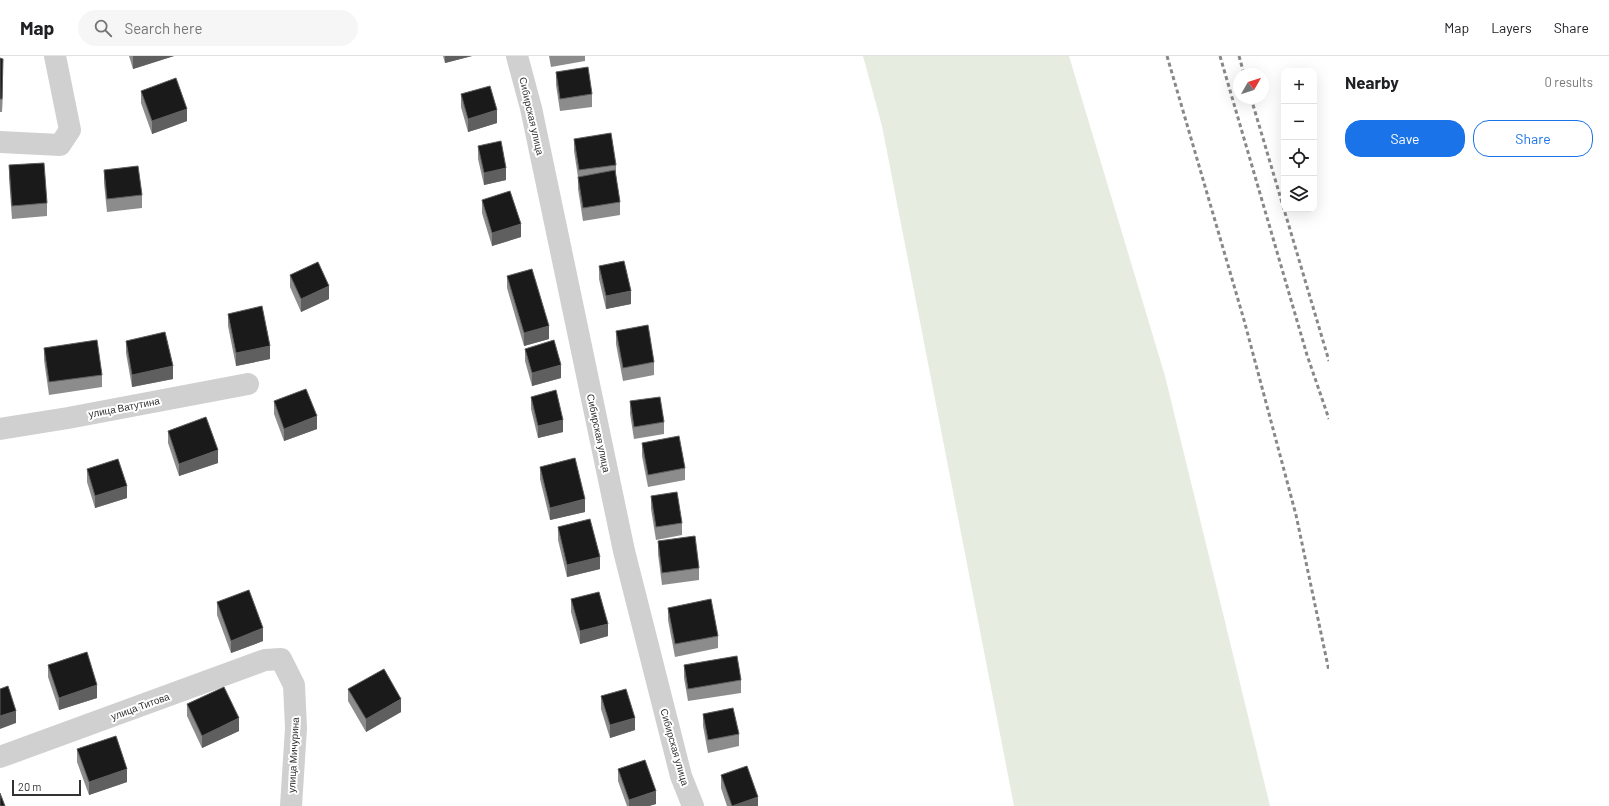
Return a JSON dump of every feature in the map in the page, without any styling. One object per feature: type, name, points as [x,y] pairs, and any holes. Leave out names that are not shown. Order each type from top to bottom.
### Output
[{"type":"street","points":[[0,142],[60,145],[70,130],[55,56]]},
{"type":"street","name":"Сибирская улица","points":[[517,56],[531,108],[624,551],[681,776],[693,806]]},
{"type":"street","name":"улица Ватутина","points":[[0,429],[68,418],[248,384]]},
{"type":"street","name":"улица Титова","points":[[0,757],[265,660],[281,659]]},
{"type":"street","name":"улица Мичурина","points":[[281,659],[294,685],[296,728],[290,806]]},
{"type":"shaded area","points":[[863,56],[1069,56],[1165,376],[1270,806],[1014,806],[882,126]]},
{"type":"building","points":[[0,58],[3,59],[2,99],[0,99]]},
{"type":"building","points":[[588,67],[592,94],[560,99],[556,72]]},
{"type":"building","points":[[176,78],[187,109],[152,121],[141,91]]},
{"type":"building","points":[[490,86],[497,110],[468,119],[461,94]]},
{"type":"building","points":[[611,133],[616,165],[579,170],[574,139]]},
{"type":"building","points":[[501,141],[506,168],[484,173],[478,146]]},
{"type":"building","points":[[44,163],[47,203],[12,206],[9,165]]},
{"type":"building","points":[[138,166],[142,195],[107,199],[104,170]]},
{"type":"building","points":[[615,170],[620,202],[583,208],[578,177]]},
{"type":"building","points":[[510,191],[521,224],[492,233],[482,200]]},
{"type":"building","points":[[624,261],[631,291],[606,296],[599,266]]},
{"type":"building","points":[[318,262],[329,286],[301,299],[290,275]]},
{"type":"building","points":[[532,269],[549,326],[524,333],[507,276]]},
{"type":"building","points":[[262,306],[270,346],[236,353],[228,314]]},
{"type":"building","points":[[648,325],[654,362],[623,368],[616,331]]},
{"type":"building","points":[[165,332],[173,366],[132,375],[126,341]]},
{"type":"building","points":[[97,340],[102,375],[49,382],[44,348]]},
{"type":"building","points":[[554,340],[561,365],[532,373],[525,349]]},
{"type":"building","points":[[306,389],[317,416],[284,429],[274,401]]},
{"type":"building","points":[[556,390],[563,420],[538,426],[531,397]]},
{"type":"building","points":[[660,397],[664,422],[634,427],[630,401]]},
{"type":"building","points":[[206,417],[218,450],[179,464],[168,431]]},
{"type":"building","points":[[679,436],[685,468],[648,475],[642,443]]},
{"type":"building","points":[[575,458],[585,499],[550,508],[540,467]]},
{"type":"building","points":[[118,459],[127,486],[95,496],[87,469]]},
{"type":"building","points":[[677,492],[682,523],[656,527],[651,496]]},
{"type":"building","points":[[590,519],[600,557],[567,565],[558,527]]},
{"type":"building","points":[[695,536],[699,568],[662,573],[658,541]]},
{"type":"building","points":[[249,590],[263,628],[231,641],[217,602]]},
{"type":"building","points":[[599,592],[608,624],[580,631],[571,599]]},
{"type":"building","points":[[711,599],[718,636],[675,644],[668,608]]},
{"type":"building","points":[[87,652],[97,685],[59,698],[48,665]]},
{"type":"building","points":[[737,656],[741,680],[688,689],[684,665]]},
{"type":"building","points":[[384,669],[401,699],[366,719],[348,689]]},
{"type":"building","points":[[8,686],[16,711],[0,716],[0,689]]},
{"type":"building","points":[[224,687],[239,718],[202,736],[187,704]]},
{"type":"building","points":[[626,689],[635,718],[610,725],[601,696]]},
{"type":"building","points":[[733,708],[739,734],[708,740],[703,714]]},
{"type":"building","points":[[116,736],[127,769],[89,782],[77,749]]},
{"type":"building","points":[[645,760],[656,791],[629,800],[618,769]]},
{"type":"building","points":[[747,766],[758,797],[732,806],[721,775]]},
{"type":"building","points":[[0,793],[5,806],[0,806]]},
{"type":"railway","points":[[1167,56],[1244,320],[1296,515],[1329,671]]},
{"type":"railway","points":[[1220,56],[1307,355],[1329,419]]},
{"type":"railway","points":[[1239,56],[1242,68]]},
{"type":"railway","points":[[1253,104],[1329,361]]}]
